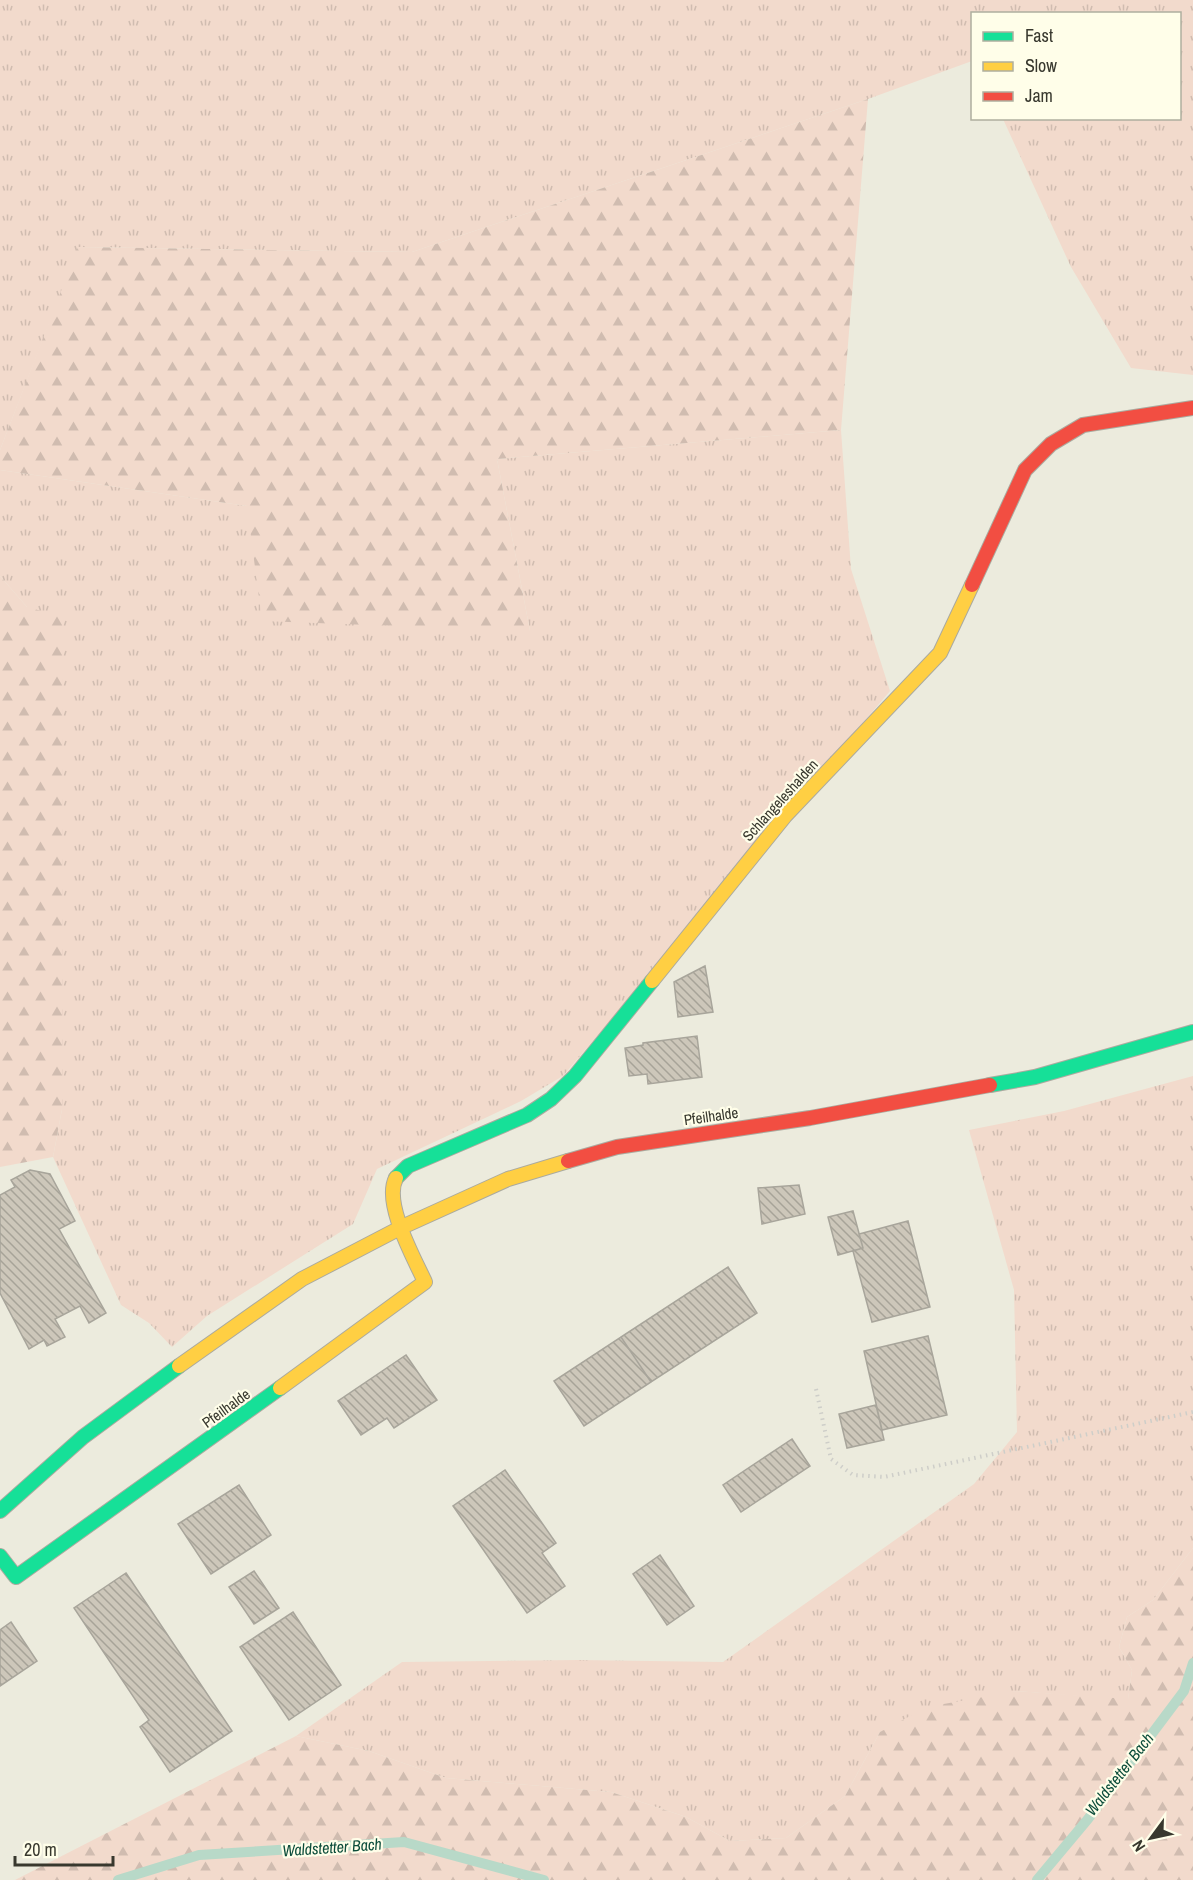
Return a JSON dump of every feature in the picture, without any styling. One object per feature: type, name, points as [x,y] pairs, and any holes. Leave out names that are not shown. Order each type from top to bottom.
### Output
[{"type":"street","name":"Schlangeleshalden","points":[[402,1227],[392,1196],[395,1179],[401,1172],[408,1166],[527,1115],[551,1099],[575,1076],[785,816],[940,653],[1025,470],[1051,444],[1083,425],[1193,408]]},
{"type":"street","name":"Pfeilhalde","points":[[0,1511],[83,1437],[225,1332],[303,1279],[402,1227],[508,1179],[617,1147],[810,1118],[1035,1077],[1193,1032]]},
{"type":"street","name":"Pfeilhalde","points":[[0,1556],[16,1577],[294,1379],[425,1282],[402,1227]]},
{"type":"path","points":[[816,1389],[831,1459],[853,1475],[884,1477],[1193,1412]]},
{"type":"green space","points":[[0,0],[1193,0],[1193,375],[1131,368],[1071,267],[1003,120],[1181,120],[1181,12],[971,12],[971,61],[868,99],[412,252],[79,247],[0,450]]},
{"type":"green space","points":[[868,99],[841,430],[497,459],[530,631],[262,621],[247,506],[0,470],[0,450],[78,247],[412,252]]},
{"type":"green space","points":[[841,430],[851,569],[890,691],[563,1076],[521,1101],[377,1169],[353,1224],[207,1316],[172,1347],[149,1323],[121,1305],[53,1157],[62,1109],[27,607],[0,576],[0,470],[247,506],[530,631],[497,459]]},
{"type":"green space","points":[[0,576],[27,607],[63,617],[62,1109],[53,1157],[0,1167]]},
{"type":"green space","points":[[1193,1076],[1193,1548],[1153,1600],[1127,1617],[1119,1647],[1132,1670],[1128,1700],[1016,1691],[880,1732],[845,1796],[786,1838],[730,1841],[686,1817],[611,1792],[446,1778],[369,1751],[296,1736],[402,1662],[578,1660],[723,1662],[974,1484],[1017,1432],[1014,1290],[969,1130],[1064,1111]]},
{"type":"green space","points":[[1193,1548],[1193,1880],[15,1880],[296,1736],[369,1751],[446,1778],[611,1792],[686,1817],[730,1841],[786,1838],[845,1796],[880,1732],[927,1707],[1016,1691],[1128,1699],[1132,1670],[1119,1647],[1127,1617],[1153,1600]]},
{"type":"building","points":[[705,966],[713,1012],[678,1017],[674,982]]},
{"type":"building","points":[[697,1036],[702,1077],[648,1084],[647,1074],[629,1076],[625,1048],[643,1045],[643,1043]]},
{"type":"building","points":[[30,1170],[50,1174],[75,1221],[59,1229],[106,1313],[89,1323],[80,1306],[55,1319],[65,1337],[47,1346],[44,1340],[29,1349],[0,1293],[0,1195],[15,1187],[11,1180]]},
{"type":"building","points":[[799,1185],[805,1214],[762,1224],[758,1188]]},
{"type":"building","points":[[853,1211],[863,1248],[838,1255],[828,1217]]},
{"type":"building","points":[[908,1221],[930,1307],[872,1322],[853,1251],[863,1248],[859,1234]]},
{"type":"building","points":[[728,1267],[757,1313],[651,1382],[621,1337]]},
{"type":"building","points":[[928,1336],[947,1415],[882,1430],[864,1351]]},
{"type":"building","points":[[621,1337],[651,1382],[584,1426],[554,1381]]},
{"type":"building","points":[[406,1355],[437,1400],[394,1428],[387,1418],[361,1435],[338,1401]]},
{"type":"building","points":[[876,1405],[884,1440],[847,1448],[839,1414]]},
{"type":"building","points":[[792,1439],[810,1466],[741,1512],[723,1485]]},
{"type":"building","points":[[505,1470],[556,1543],[542,1553],[565,1586],[527,1613],[453,1506]]},
{"type":"building","points":[[239,1485],[271,1535],[211,1574],[178,1524]]},
{"type":"building","points":[[660,1555],[694,1606],[667,1625],[633,1574]]},
{"type":"building","points":[[254,1571],[279,1608],[254,1624],[229,1587]]},
{"type":"building","points":[[126,1573],[232,1731],[170,1772],[140,1727],[149,1720],[74,1608]]},
{"type":"building","points":[[293,1612],[341,1685],[289,1720],[240,1647]]},
{"type":"building","points":[[11,1622],[37,1661],[0,1686],[0,1630]]},
{"type":"waterway","name":"Waldstetter Bach","points":[[1037,1880],[1088,1819],[1184,1691],[1193,1663]]},
{"type":"waterway","name":"Waldstetter Bach","points":[[118,1880],[199,1855],[404,1842],[544,1880]]},
{"type":"traffic: fast","points":[[396,1178],[408,1166],[527,1115],[551,1099],[575,1076],[652,981]]},
{"type":"traffic: fast","points":[[990,1085],[1035,1077],[1193,1032]]},
{"type":"traffic: fast","points":[[0,1511],[83,1437],[179,1366]]},
{"type":"traffic: fast","points":[[0,1556],[16,1577],[280,1388]]},
{"type":"traffic: slow","points":[[652,981],[785,816],[940,653],[972,585]]},
{"type":"traffic: slow","points":[[179,1366],[302,1279],[402,1227],[508,1179],[568,1161]]},
{"type":"traffic: slow","points":[[280,1388],[425,1282],[397,1216],[393,1189],[396,1178]]},
{"type":"traffic: jam","points":[[972,585],[1025,470],[1051,444],[1083,425],[1193,408]]},
{"type":"traffic: jam","points":[[568,1161],[617,1147],[810,1118],[990,1085]]}]
